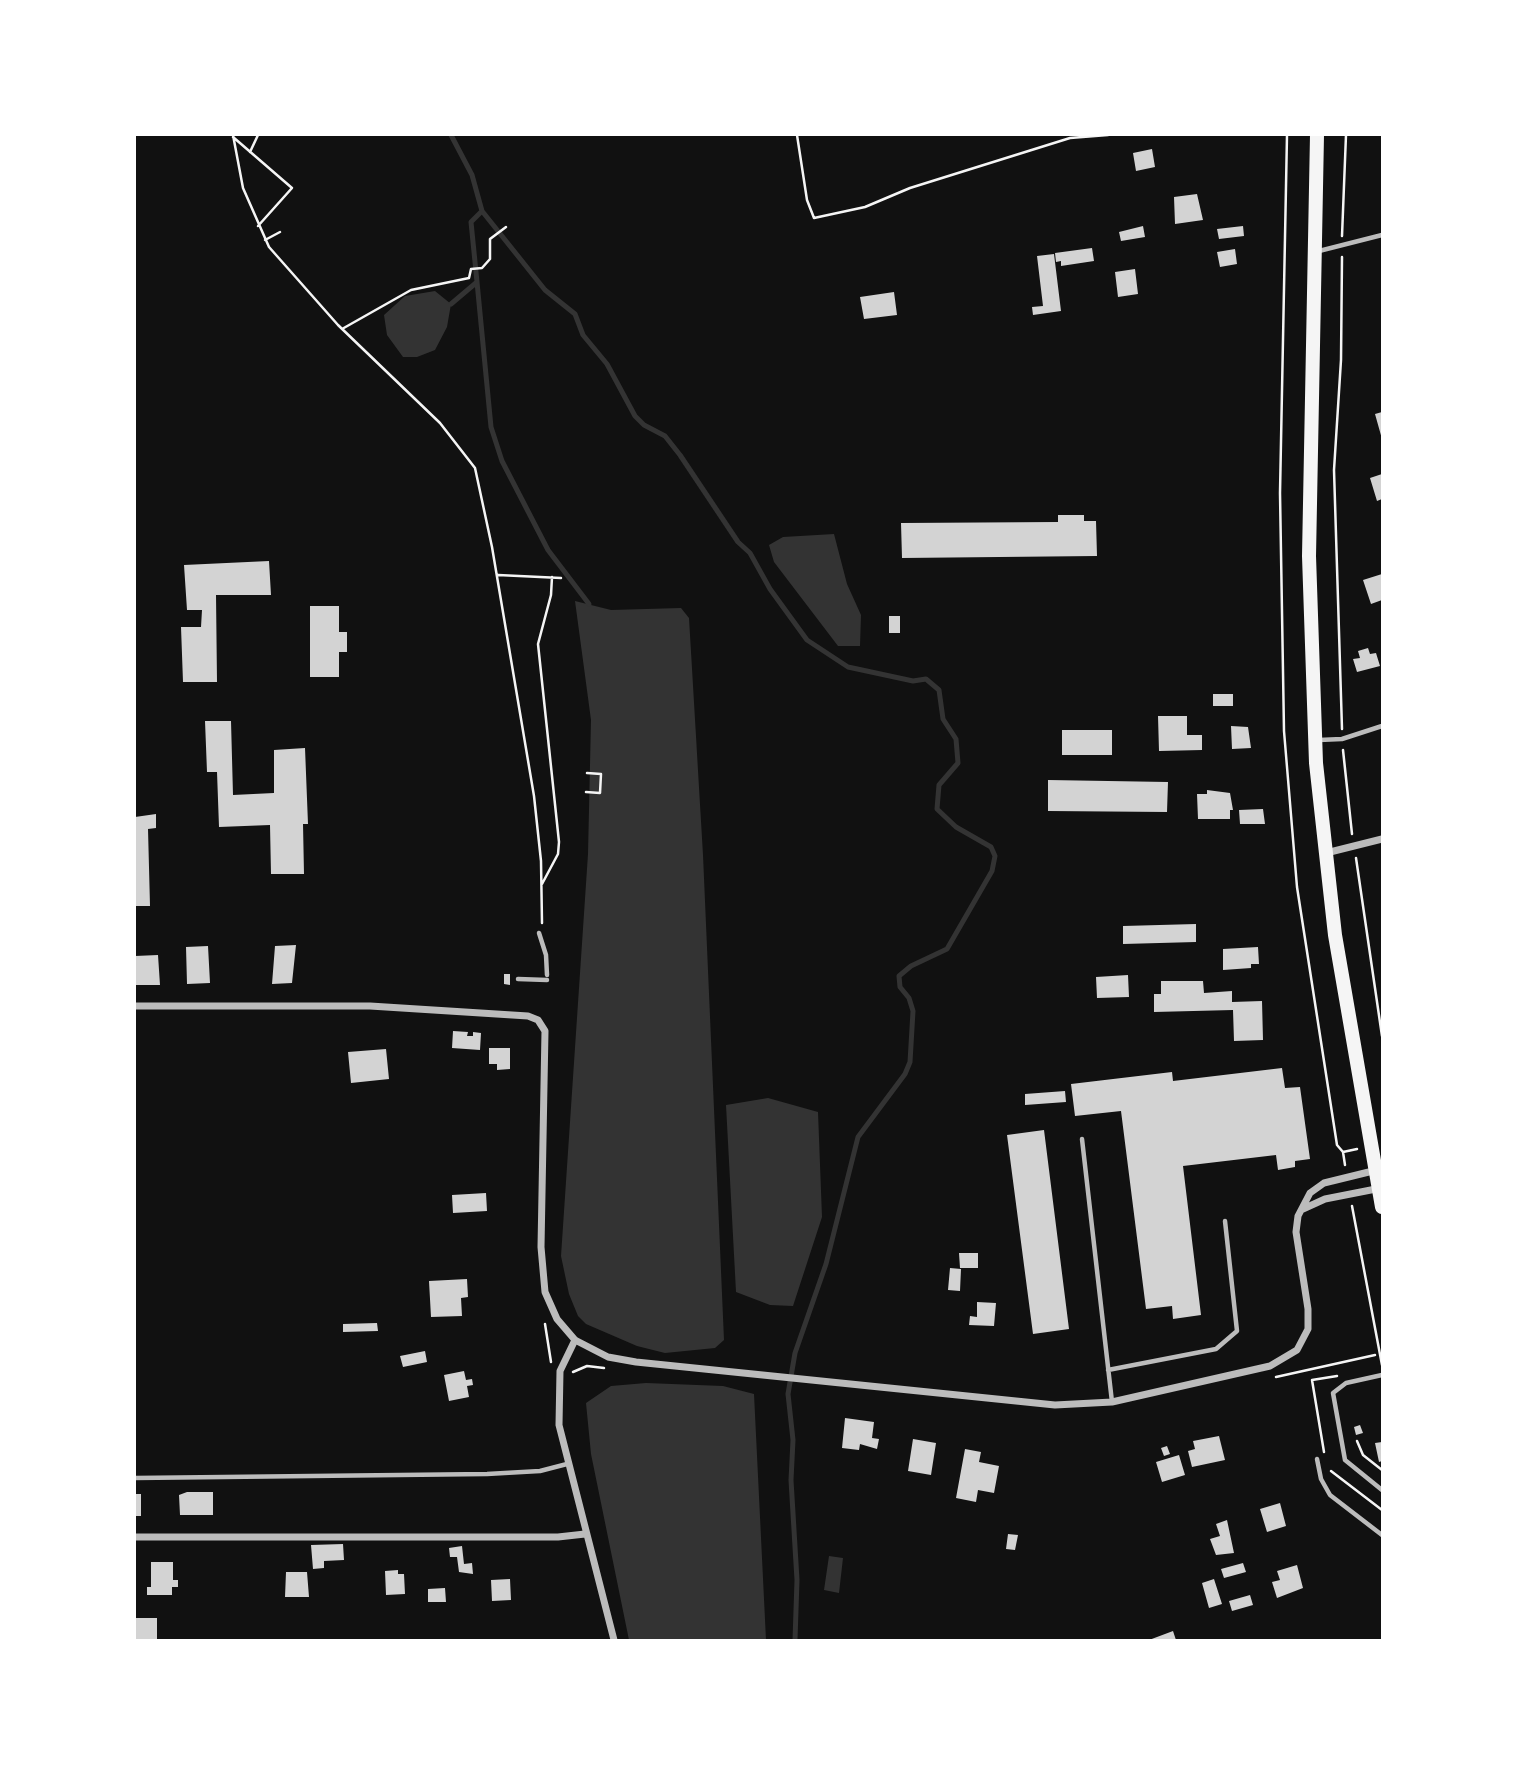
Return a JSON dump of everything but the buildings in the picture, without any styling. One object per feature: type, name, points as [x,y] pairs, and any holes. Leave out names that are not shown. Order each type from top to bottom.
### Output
[{"type":"main road","points":[[1317,135],[1310,556],[1314,740],[1341,974],[1379,1169],[1382,1207]]},
{"type":"street","points":[[1325,853],[1382,839]]},
{"type":"street","points":[[135,1006],[370,1006],[528,1016],[538,1020],[544,1027],[546,1039],[542,1276],[552,1310],[575,1340],[597,1353],[622,1360],[1055,1405],[1112,1402],[1270,1366],[1297,1350],[1309,1324],[1296,1240],[1297,1222],[1310,1193],[1324,1183],[1379,1169]]},
{"type":"street","points":[[1302,1210],[1325,1199],[1380,1188]]},
{"type":"street","points":[[575,1340],[562,1362],[558,1395],[559,1425],[614,1640]]},
{"type":"street","points":[[135,1537],[544,1537],[585,1534]]},
{"type":"lane","points":[[1315,251],[1342,247],[1382,235]]},
{"type":"lane","points":[[1314,740],[1342,739],[1382,726]]},
{"type":"lane","points":[[518,979],[547,977],[546,956],[539,933]]},
{"type":"lane","points":[[1082,1139],[1112,1402]]},
{"type":"lane","points":[[1108,1370],[1216,1349],[1237,1331],[1225,1221]]},
{"type":"lane","points":[[1382,1375],[1346,1383],[1333,1393],[1345,1460],[1382,1490]]},
{"type":"lane","points":[[1317,1459],[1321,1479],[1329,1495],[1382,1535]]},
{"type":"lane","points":[[135,1478],[487,1474],[540,1471],[567,1464]]},
{"type":"path","points":[[250,152],[258,135]]},
{"type":"path","points":[[797,135],[807,201],[814,218],[865,207],[910,188],[1070,138],[1108,135]]},
{"type":"path","points":[[1287,135],[1280,493],[1284,731],[1297,887],[1337,1145],[1343,1152],[1346,1170]]},
{"type":"path","points":[[1346,135],[1341,360],[1334,470],[1342,739],[1354,848],[1382,1036]]},
{"type":"path","points":[[233,136],[292,188],[258,226]]},
{"type":"path","points":[[233,136],[243,188],[264,240],[342,329],[440,423],[475,468],[534,796],[542,884],[543,912],[539,933]]},
{"type":"path","points":[[342,329],[411,290],[470,278],[471,269],[482,268],[491,259],[491,239],[506,226]]},
{"type":"path","points":[[264,240],[280,232]]},
{"type":"path","points":[[496,575],[561,578]]},
{"type":"path","points":[[542,884],[558,854],[559,842],[538,644],[551,595],[552,577]]},
{"type":"path","points":[[586,792],[600,793],[603,785],[601,774],[587,773]]},
{"type":"path","points":[[1351,1200],[1382,1367]]},
{"type":"path","points":[[541,1314],[549,1334],[551,1368]]},
{"type":"path","points":[[1310,1369],[1312,1380]]},
{"type":"path","points":[[1357,1441],[1363,1455],[1382,1470]]},
{"type":"shaded area","points":[[435,291],[451,304],[447,327],[435,350],[417,357],[403,357],[387,335],[384,315],[405,296]]},
{"type":"shaded area","points":[[834,534],[847,584],[861,615],[860,646],[838,646],[774,562],[769,545],[783,537]]},
{"type":"shaded area","points":[[575,601],[611,610],[681,608],[689,618],[703,855],[724,1340],[715,1348],[665,1353],[637,1346],[586,1324],[578,1316],[569,1294],[561,1256],[588,854],[591,720]]},
{"type":"shaded area","points":[[768,1098],[818,1112],[822,1217],[793,1306],[770,1305],[736,1292],[726,1105]]},
{"type":"shaded area","points":[[646,1383],[723,1386],[754,1394],[766,1640],[629,1640],[591,1454],[586,1403],[611,1386]]},
{"type":"shaded area","points":[[829,1556],[843,1558],[839,1593],[824,1590]]},
{"type":"waterway","points":[[451,135],[472,175],[482,211],[545,290],[575,314],[583,335],[607,364],[635,416],[644,425],[665,436],[680,455],[738,542],[750,553],[770,589],[807,640],[848,667],[913,681],[926,679],[939,690],[943,719],[956,739],[958,763],[939,785],[937,809],[956,827],[991,847],[995,856],[992,871],[947,949],[911,966],[899,976],[900,987],[909,998],[913,1011],[910,1062],[905,1074],[858,1137],[826,1264],[795,1353],[788,1394],[793,1440],[791,1480],[797,1580],[795,1640]]},
{"type":"waterway","points":[[451,304],[477,282],[471,222],[482,211]]},
{"type":"waterway","points":[[477,282],[491,427],[502,461],[548,550],[589,604]]}]
